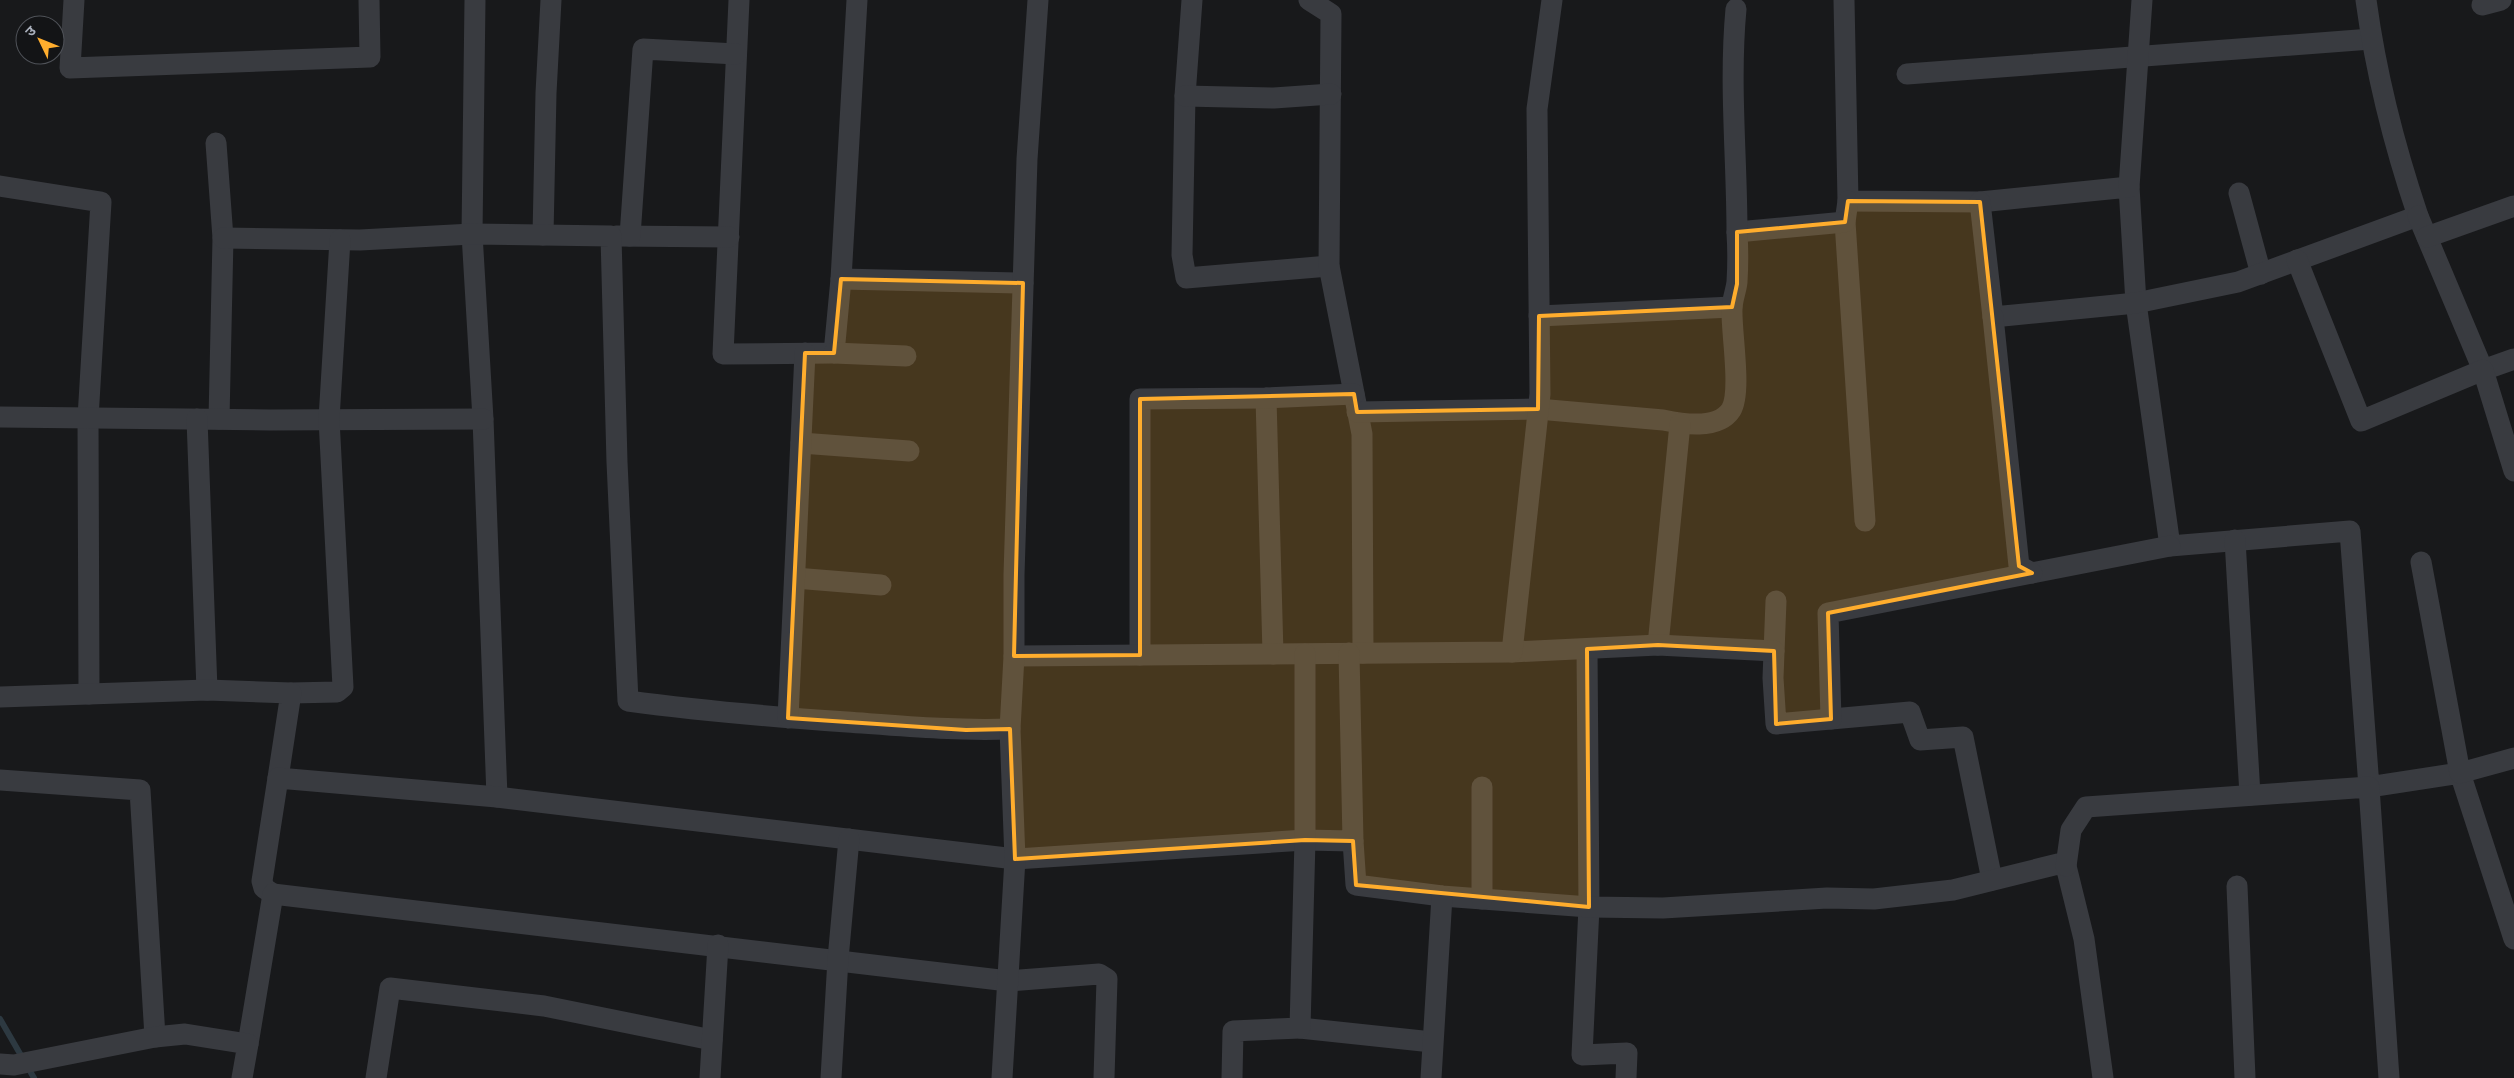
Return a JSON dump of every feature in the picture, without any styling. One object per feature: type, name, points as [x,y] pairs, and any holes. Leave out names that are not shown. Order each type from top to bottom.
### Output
[{"type":"street","points":[[74,0],[70,68],[370,58],[369,0]]},
{"type":"street","points":[[475,0],[472,234],[483,419],[497,797]]},
{"type":"street","points":[[543,235],[546,94],[552,0]]},
{"type":"street","points":[[739,0],[724,354],[834,353],[906,356]]},
{"type":"street","points":[[834,353],[841,279],[857,0]]},
{"type":"street","points":[[1002,1078],[1015,859],[1010,729],[1014,656],[1014,574],[1027,160],[1038,0]]},
{"type":"street","points":[[1192,0],[1185,96],[1182,255],[1186,278],[1329,266]]},
{"type":"street","points":[[1309,0],[1332,14],[1329,266],[1362,434],[1353,841],[1356,885],[1482,899],[1589,907],[1663,908],[1827,898],[1874,899],[1954,890],[2058,864],[2066,866]]},
{"type":"street","points":[[1512,652],[1538,409],[1537,109],[1552,0]]},
{"type":"street","points":[[1844,0],[1848,201],[1844,222],[1865,521]]},
{"type":"street","points":[[2142,0],[2128,187],[2136,303],[2170,546]]},
{"type":"street","points":[[2366,0],[2371,39],[2397,153],[2418,216],[2483,370],[2514,471]]},
{"type":"street","points":[[1140,655],[1140,399],[1266,398],[1538,409],[1663,420],[1680,424],[1713,422],[1724,417],[1731,410],[1735,391],[1732,307],[1736,284],[1738,232],[1732,52],[1736,9]]},
{"type":"street","points":[[1907,74],[2371,39]]},
{"type":"street","points":[[736,54],[643,49],[621,236],[617,462],[628,701],[714,712],[788,718],[966,730],[1010,729]]},
{"type":"street","points":[[1185,96],[1274,98],[1331,94]]},
{"type":"street","points":[[216,143],[223,238],[219,419]]},
{"type":"street","points":[[0,186],[101,202],[88,418],[89,694]]},
{"type":"street","points":[[1848,201],[1980,202],[2128,187]]},
{"type":"street","points":[[2239,194],[2261,274]]},
{"type":"street","points":[[1980,202],[2019,566],[2032,573]]},
{"type":"street","points":[[2427,237],[2514,206]]},
{"type":"street","points":[[1992,317],[2136,303],[2238,282],[2418,216]]},
{"type":"street","points":[[1738,232],[1844,222]]},
{"type":"street","points":[[223,238],[340,240],[472,234],[729,237]]},
{"type":"street","points":[[0,697],[207,690],[291,693],[337,692],[343,687],[329,419],[340,240]]},
{"type":"street","points":[[2297,260],[2362,421],[2483,370],[2514,359]]},
{"type":"street","points":[[841,279],[1024,283]]},
{"type":"street","points":[[1539,316],[1732,307]]},
{"type":"street","points":[[788,718],[805,353]]},
{"type":"street","points":[[1266,398],[1273,654]]},
{"type":"street","points":[[0,417],[483,419]]},
{"type":"street","points":[[197,419],[207,690]]},
{"type":"street","points":[[1658,645],[1680,424]]},
{"type":"street","points":[[801,443],[909,451]]},
{"type":"street","points":[[1831,719],[1828,613],[2170,546],[2350,531],[2389,1078]]},
{"type":"street","points":[[2235,540],[2250,795]]},
{"type":"street","points":[[2421,562],[2460,773],[2514,939]]},
{"type":"street","points":[[795,578],[881,585]]},
{"type":"street","points":[[1776,601],[1774,651],[1776,724],[1910,712],[1920,740],[1963,737],[1992,880]]},
{"type":"street","points":[[1014,656],[1512,652],[1658,645],[1774,651]]},
{"type":"street","points":[[1587,649],[1589,907],[1582,1055],[1627,1053],[1626,1078]]},
{"type":"street","points":[[1300,1028],[1305,840],[1305,654]]},
{"type":"street","points":[[291,693],[262,881],[264,888],[273,894],[838,959],[1008,981],[1099,974],[1107,979],[1104,1078]]},
{"type":"street","points":[[2103,1078],[2084,939],[2066,866],[2072,830],[2086,807],[2369,787],[2460,773],[2514,758]]},
{"type":"street","points":[[278,778],[497,797],[1015,859],[1305,840],[1353,841]]},
{"type":"street","points":[[0,780],[140,790],[155,1036]]},
{"type":"street","points":[[1482,787],[1482,899]]},
{"type":"street","points":[[831,1078],[838,959],[850,840]]},
{"type":"street","points":[[2236,886],[2245,1078]]},
{"type":"street","points":[[242,1078],[273,894]]},
{"type":"street","points":[[1431,1078],[1442,896]]},
{"type":"street","points":[[710,1078],[718,945]]},
{"type":"street","points":[[376,1078],[390,988],[544,1006],[712,1040]]},
{"type":"street","points":[[1232,1078],[1233,1031],[1300,1028],[1432,1042]]},
{"type":"street","points":[[10,1069],[155,1036],[185,1034],[248,1044]]},
{"type":"highlighted area","points":[[1848,201],[1980,202],[2019,566],[2032,573],[1828,613],[1831,719],[1776,724],[1774,651],[1658,645],[1587,649],[1589,907],[1356,885],[1353,841],[1305,840],[1015,859],[1010,729],[966,730],[788,718],[805,353],[834,353],[841,279],[1023,283],[1014,656],[1140,655],[1140,399],[1354,394],[1357,412],[1538,409],[1539,316],[1732,307],[1737,284],[1737,232],[1845,222]]},
{"type":"waterway","points":[[0,1019],[34,1078]]}]
